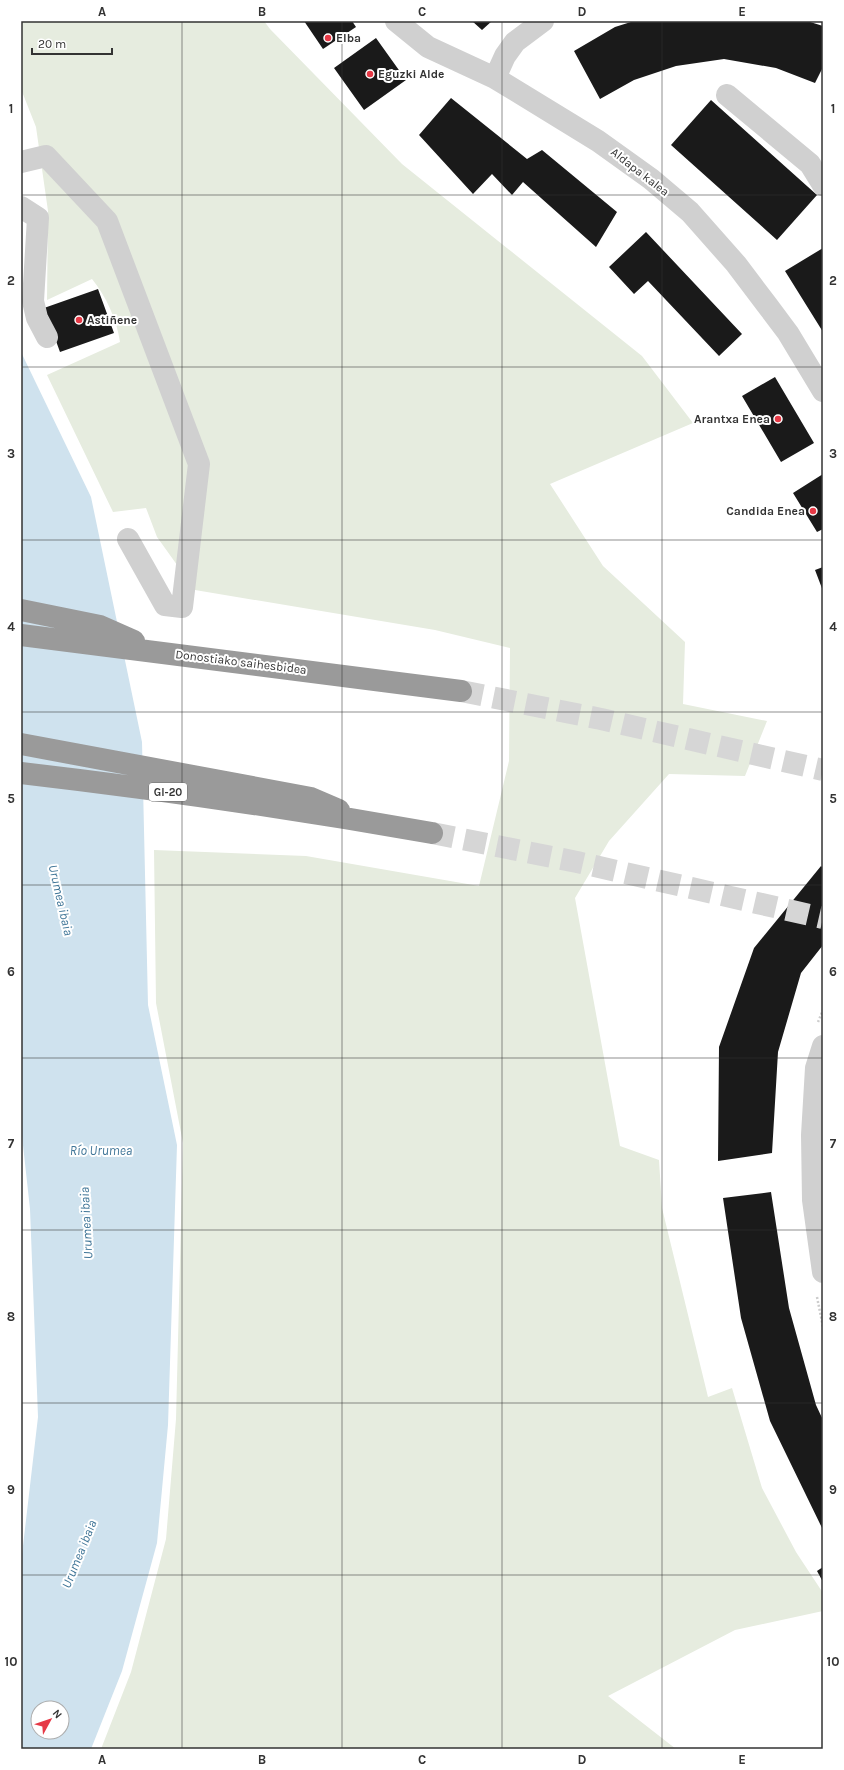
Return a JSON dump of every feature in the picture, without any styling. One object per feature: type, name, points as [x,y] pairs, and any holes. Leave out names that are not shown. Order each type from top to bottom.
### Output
[{"type":"highway","points":[[21,610],[100,626],[155,650]]},
{"type":"highway","name":"Donostiako saihesbidea","points":[[21,634],[461,690]]},
{"type":"highway","points":[[21,744],[313,806]]},
{"type":"highway","name":"GI-20","points":[[21,773],[313,806],[368,822],[432,833]]},
{"type":"street","name":"Aldapa kalea","points":[[396,21],[428,47],[495,78],[598,141],[651,179],[690,212],[736,264],[788,333],[823,391]]},
{"type":"street","points":[[495,78],[505,56],[515,42],[542,21]]},
{"type":"street","points":[[727,95],[810,164],[823,185]]},
{"type":"street","points":[[21,162],[46,156],[107,221],[199,464],[182,607],[165,605],[128,539]]},
{"type":"street","points":[[21,207],[38,218],[33,301],[37,318],[47,337]]},
{"type":"street","points":[[823,1046],[816,1068],[812,1135],[813,1200],[823,1272]]},
{"type":"shaded area","points":[[21,21],[264,21],[270,29],[402,164],[642,356],[693,423],[550,484],[603,566],[685,642],[683,704],[767,721],[745,776],[669,774],[609,841],[575,898],[620,1146],[659,1160],[662,1208],[708,1397],[732,1388],[762,1488],[796,1552],[823,1593],[823,1611],[735,1630],[608,1696],[676,1749],[101,1749],[131,1672],[166,1539],[176,1419],[183,1143],[156,1003],[154,850],[306,856],[479,886],[509,761],[510,648],[435,630],[195,590],[157,537],[146,508],[113,512],[47,375],[120,342],[119,334],[110,309],[102,293],[92,279],[47,300],[48,211],[36,127],[21,89]]},
{"type":"water","name":"Río Urumea","points":[[21,352],[91,497],[142,742],[148,1005],[177,1145],[168,1425],[157,1543],[122,1671],[91,1749],[21,1749],[21,1563],[38,1417],[30,1209],[21,1127]]},
{"type":"building","name":"Elba","points":[[304,21],[352,21],[356,27],[323,49]]},
{"type":"building","points":[[472,21],[492,21],[482,30]]},
{"type":"building","points":[[634,21],[807,21],[823,26],[823,67],[815,83],[776,68],[724,59],[676,66],[634,80],[600,99],[574,51],[615,27]]},
{"type":"building","name":"Eguzki Alde","points":[[376,38],[406,80],[364,110],[334,68]]},
{"type":"building","points":[[451,98],[527,159],[542,150],[617,212],[596,247],[523,182],[512,195],[492,174],[473,194],[419,135]]},
{"type":"building","points":[[711,100],[817,195],[777,240],[671,145]]},
{"type":"building","points":[[646,232],[742,334],[719,356],[648,281],[634,294],[609,267]]},
{"type":"building","points":[[823,248],[823,332],[785,271]]},
{"type":"building","name":"Astiñene","points":[[98,289],[114,333],[60,352],[44,308]]},
{"type":"building","name":"Arantxa Enea","points":[[775,377],[814,443],[781,462],[742,396]]},
{"type":"building","name":"Candida Enea","points":[[823,474],[823,529],[817,532],[793,493]]},
{"type":"building","points":[[823,567],[823,591],[815,570]]},
{"type":"building","points":[[821,866],[823,868],[823,945],[801,973],[778,1052],[772,1153],[718,1161],[719,1047],[754,948]]},
{"type":"building","points":[[771,1192],[789,1308],[816,1405],[823,1420],[823,1530],[770,1421],[741,1318],[723,1198]]},
{"type":"building","points":[[823,1567],[823,1582],[817,1571]]},
{"type":"tunnel","points":[[461,691],[601,719],[823,770]]},
{"type":"tunnel","points":[[432,833],[577,862],[823,918]]},
{"type":"place","name":"Elba","points":[[328,38]]},
{"type":"place","name":"Eguzki Alde","points":[[370,74]]},
{"type":"place","name":"Astiñene","points":[[79,320]]},
{"type":"place","name":"Arantxa Enea","points":[[778,419]]},
{"type":"place","name":"Candida Enea","points":[[813,511]]},
{"type":"water label","name":"Urumea ibaia","points":[[61,900]]},
{"type":"water label","name":"Urumea ibaia","points":[[86,1223]]},
{"type":"water label","name":"Urumea ibaia","points":[[79,1554]]}]
